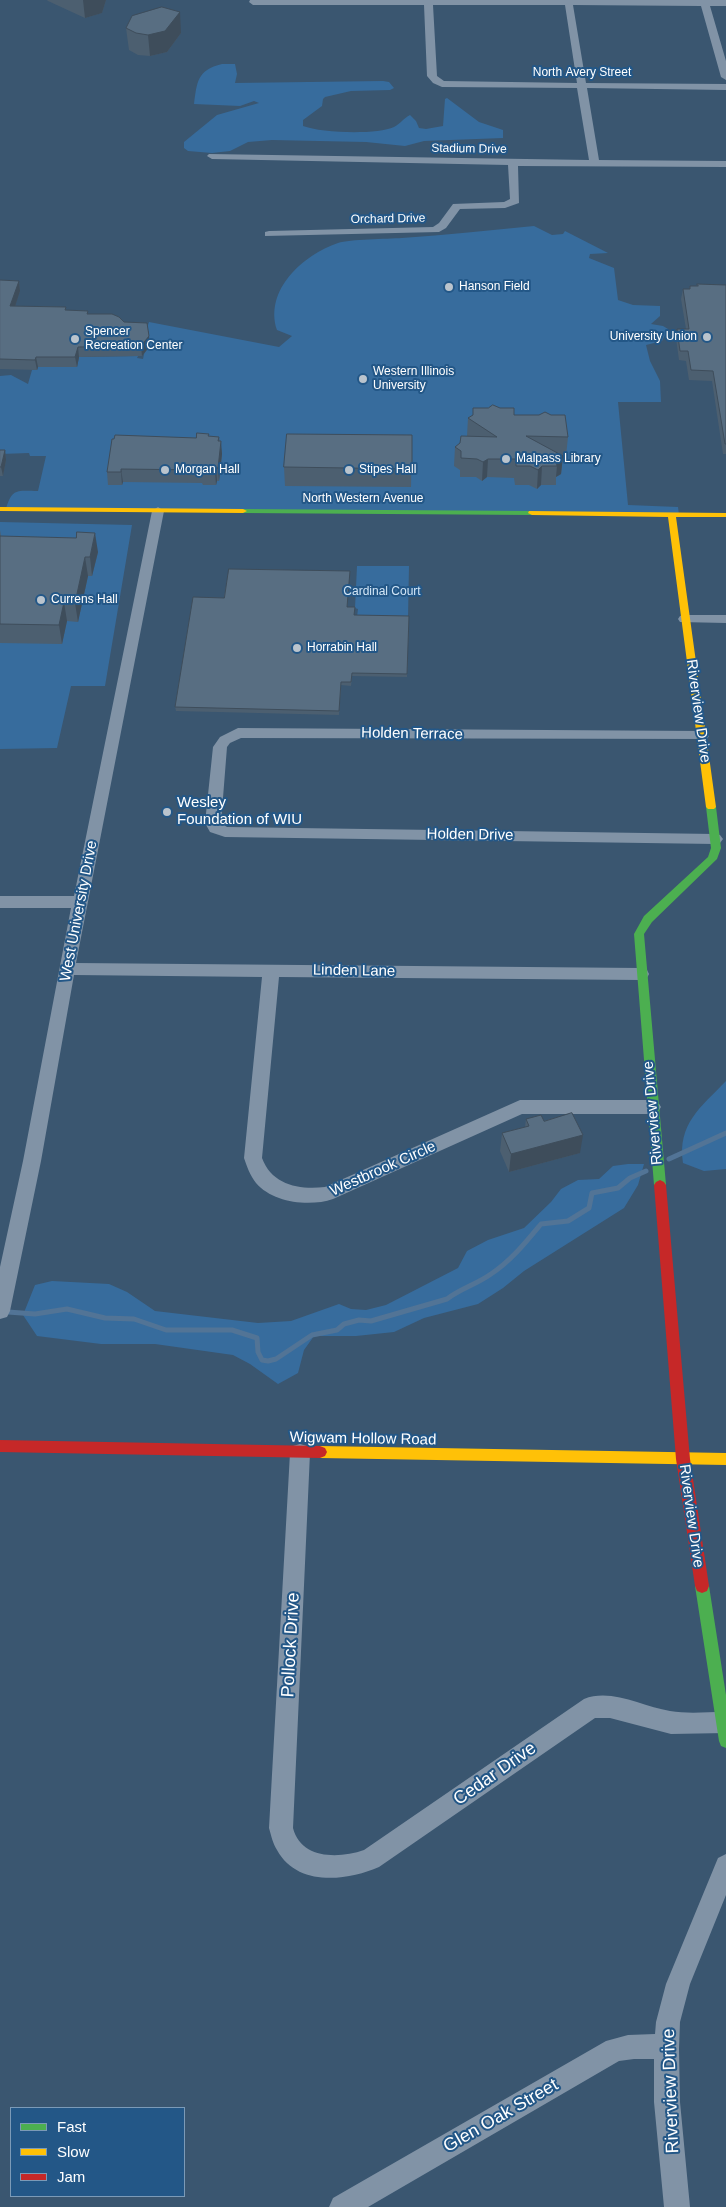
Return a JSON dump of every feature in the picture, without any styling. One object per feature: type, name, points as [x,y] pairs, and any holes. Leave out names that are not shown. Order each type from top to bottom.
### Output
[{"type":"street","name":"North Avery Street","points":[[428,1],[432,76],[438,82],[452,85],[726,87]]},
{"type":"street","points":[[568,1],[594,163]]},
{"type":"street","points":[[253,2],[568,1],[726,3]]},
{"type":"street","points":[[704,2],[725,71]]},
{"type":"street","name":"Stadium Drive","points":[[212,156],[726,164]]},
{"type":"street","name":"Orchard Drive","points":[[269,234],[435,230],[443,227],[457,206],[505,205],[515,201],[512,162]]},
{"type":"street","name":"North Western Avenue","points":[[0,509],[726,515]]},
{"type":"street","name":"West University Drive","points":[[0,1311],[32,1161],[67,969],[158,511]]},
{"type":"street","name":"Riverview Drive","points":[[672,515],[716,848],[712,859],[642,926],[639,934],[683,1459],[695,1550],[707,1612],[725,1732]]},
{"type":"street","points":[[685,619],[726,619]]},
{"type":"street","name":"Holden Terrace","points":[[225,832],[218,830],[213,822],[220,747],[225,740],[238,733],[702,736]]},
{"type":"street","name":"Holden Drive","points":[[225,832],[715,839]]},
{"type":"street","points":[[0,902],[81,902]]},
{"type":"street","name":"Linden Lane","points":[[67,969],[642,974]]},
{"type":"street","name":"Westbrook Circle","points":[[271,970],[253,1158],[258,1172],[283,1192],[305,1197],[327,1194],[520,1107],[652,1107]]},
{"type":"street","name":"Wigwam Hollow Road","points":[[0,1446],[726,1459]]},
{"type":"street","name":"Pollock Drive","points":[[282,1838],[300,1452]]},
{"type":"street","name":"Cedar Drive","points":[[282,1838],[293,1854],[316,1865],[346,1868],[359,1865],[407,1835],[592,1707],[610,1707],[671,1723],[725,1732]]},
{"type":"street","name":"Riverview Drive","points":[[677,2207],[667,2102],[666,2049],[668,2022],[672,2002],[726,1866]]},
{"type":"street","name":"Glen Oak Street","points":[[342,2207],[615,2050],[648,2045],[666,2049]]},
{"type":"green space","points":[[222,64],[235,64],[237,74],[235,83],[383,81],[389,82],[394,88],[390,90],[351,91],[325,97],[322,106],[303,120],[303,126],[322,130],[349,132],[386,130],[394,127],[410,115],[416,121],[419,128],[426,129],[443,126],[445,99],[447,98],[479,122],[503,130],[503,138],[424,141],[405,146],[366,142],[272,140],[248,142],[230,151],[212,153],[188,151],[184,148],[184,142],[217,115],[259,103],[254,101],[240,106],[194,104],[196,89],[203,73]]},
{"type":"green space","points":[[534,226],[552,235],[563,234],[565,231],[608,253],[590,254],[589,258],[614,268],[618,300],[633,305],[660,306],[660,316],[651,324],[668,329],[662,341],[646,345],[650,361],[660,381],[661,402],[618,402],[628,505],[678,507],[679,515],[6,509],[8,502],[16,492],[38,491],[46,456],[30,456],[29,453],[0,454],[0,376],[11,375],[28,384],[32,370],[37,370],[38,367],[77,367],[79,357],[138,356],[137,358],[143,359],[149,331],[146,331],[149,322],[279,347],[292,336],[277,330],[274,315],[276,301],[281,288],[300,265],[325,249],[338,243],[351,241]]},
{"type":"green space","points":[[0,522],[132,525],[105,686],[71,686],[57,748],[0,749]]},
{"type":"green space","name":"Cardinal Court","points":[[357,566],[409,566],[408,618],[357,617],[358,609],[355,608]]},
{"type":"green space","points":[[726,1081],[726,1169],[704,1171],[683,1163],[682,1149],[684,1137],[693,1117]]},
{"type":"green space","points":[[644,1164],[638,1185],[624,1208],[524,1271],[503,1288],[478,1304],[424,1318],[394,1332],[356,1336],[314,1336],[304,1350],[298,1373],[278,1384],[250,1364],[233,1355],[155,1344],[101,1344],[37,1336],[23,1315],[35,1285],[52,1281],[109,1284],[127,1292],[155,1311],[258,1323],[291,1321],[339,1304],[351,1309],[366,1310],[386,1305],[458,1268],[467,1251],[488,1240],[524,1228],[551,1202],[561,1189],[578,1180],[599,1179],[613,1166]]},
{"type":"building","points":[[162,7],[180,12],[165,31],[148,35],[136,33],[126,28],[132,16]]},
{"type":"building","name":"Spencer Recreation Center","points":[[0,280],[19,281],[10,306],[66,307],[65,310],[88,311],[87,314],[112,314],[124,322],[147,323],[149,336],[141,346],[78,347],[75,357],[36,357],[35,360],[0,359]]},
{"type":"building","name":"University Union","points":[[697,284],[726,285],[726,444],[713,371],[691,370],[688,351],[680,351],[677,329],[689,329],[683,289],[690,289],[690,286],[698,286]]},
{"type":"building","points":[[493,405],[500,408],[514,408],[514,415],[539,415],[545,412],[551,415],[565,415],[568,437],[526,436],[563,456],[556,459],[557,466],[542,466],[538,470],[530,466],[516,466],[516,459],[488,459],[483,462],[477,459],[461,458],[461,451],[455,447],[460,443],[461,436],[497,437],[468,418],[473,415],[473,408],[488,408]]},
{"type":"building","points":[[197,433],[219,437],[218,441],[221,441],[218,468],[216,468],[215,472],[201,472],[202,470],[121,469],[121,472],[107,472],[112,439],[114,439],[115,435],[196,438]]},
{"type":"building","points":[[287,434],[412,435],[412,469],[284,467]]},
{"type":"building","points":[[0,450],[5,450],[1,467],[0,467]]},
{"type":"building","name":"Currens Hall","points":[[77,532],[95,533],[90,557],[85,557],[75,603],[64,602],[59,625],[0,624],[0,536],[76,538]]},
{"type":"building","name":"Horrabin Hall","points":[[229,569],[350,571],[347,607],[355,607],[354,615],[409,616],[407,674],[352,673],[351,682],[341,682],[339,711],[175,707],[193,597],[224,598]]},
{"type":"building","points":[[572,1113],[583,1135],[511,1154],[502,1133],[529,1126],[526,1119],[541,1115],[544,1121]]},
{"type":"waterway","points":[[669,1159],[726,1133]]},
{"type":"waterway","points":[[8,1312],[35,1314],[67,1309],[105,1318],[134,1319],[166,1330],[232,1330],[257,1338],[258,1352],[262,1360],[268,1361],[276,1359],[312,1335],[337,1330],[344,1324],[359,1320],[371,1321],[447,1299],[486,1278],[498,1269],[518,1251],[541,1224],[568,1221],[589,1208],[592,1193],[618,1188],[630,1178],[646,1171]]},
{"type":"traffic: fast","points":[[243,511],[532,513]]},
{"type":"traffic: fast","points":[[660,1185],[639,934],[648,919],[712,859],[716,848],[711,807]]},
{"type":"traffic: fast","points":[[702,1586],[726,1741]]},
{"type":"traffic: slow","points":[[0,509],[243,511]]},
{"type":"traffic: slow","points":[[532,513],[726,515]]},
{"type":"traffic: slow","points":[[672,515],[711,807]]},
{"type":"traffic: slow","points":[[320,1452],[726,1459]]},
{"type":"traffic: jam","points":[[660,1185],[683,1459],[702,1586]]},
{"type":"traffic: jam","points":[[0,1446],[320,1452]]},
{"type":"place","name":"Hanson Field","points":[[449,287]]},
{"type":"place","name":"University Union","points":[[707,337]]},
{"type":"place","name":"Spencer Recreation Center","points":[[75,339]]},
{"type":"place","name":"Western Illinois University","points":[[363,379]]},
{"type":"place","name":"Malpass Library","points":[[506,459]]},
{"type":"place","name":"Morgan Hall","points":[[165,470]]},
{"type":"place","name":"Stipes Hall","points":[[349,470]]},
{"type":"place","name":"Currens Hall","points":[[41,600]]},
{"type":"place","name":"Horrabin Hall","points":[[297,648]]},
{"type":"place","name":"Wesley Foundation of WIU","points":[[167,812]]}]
